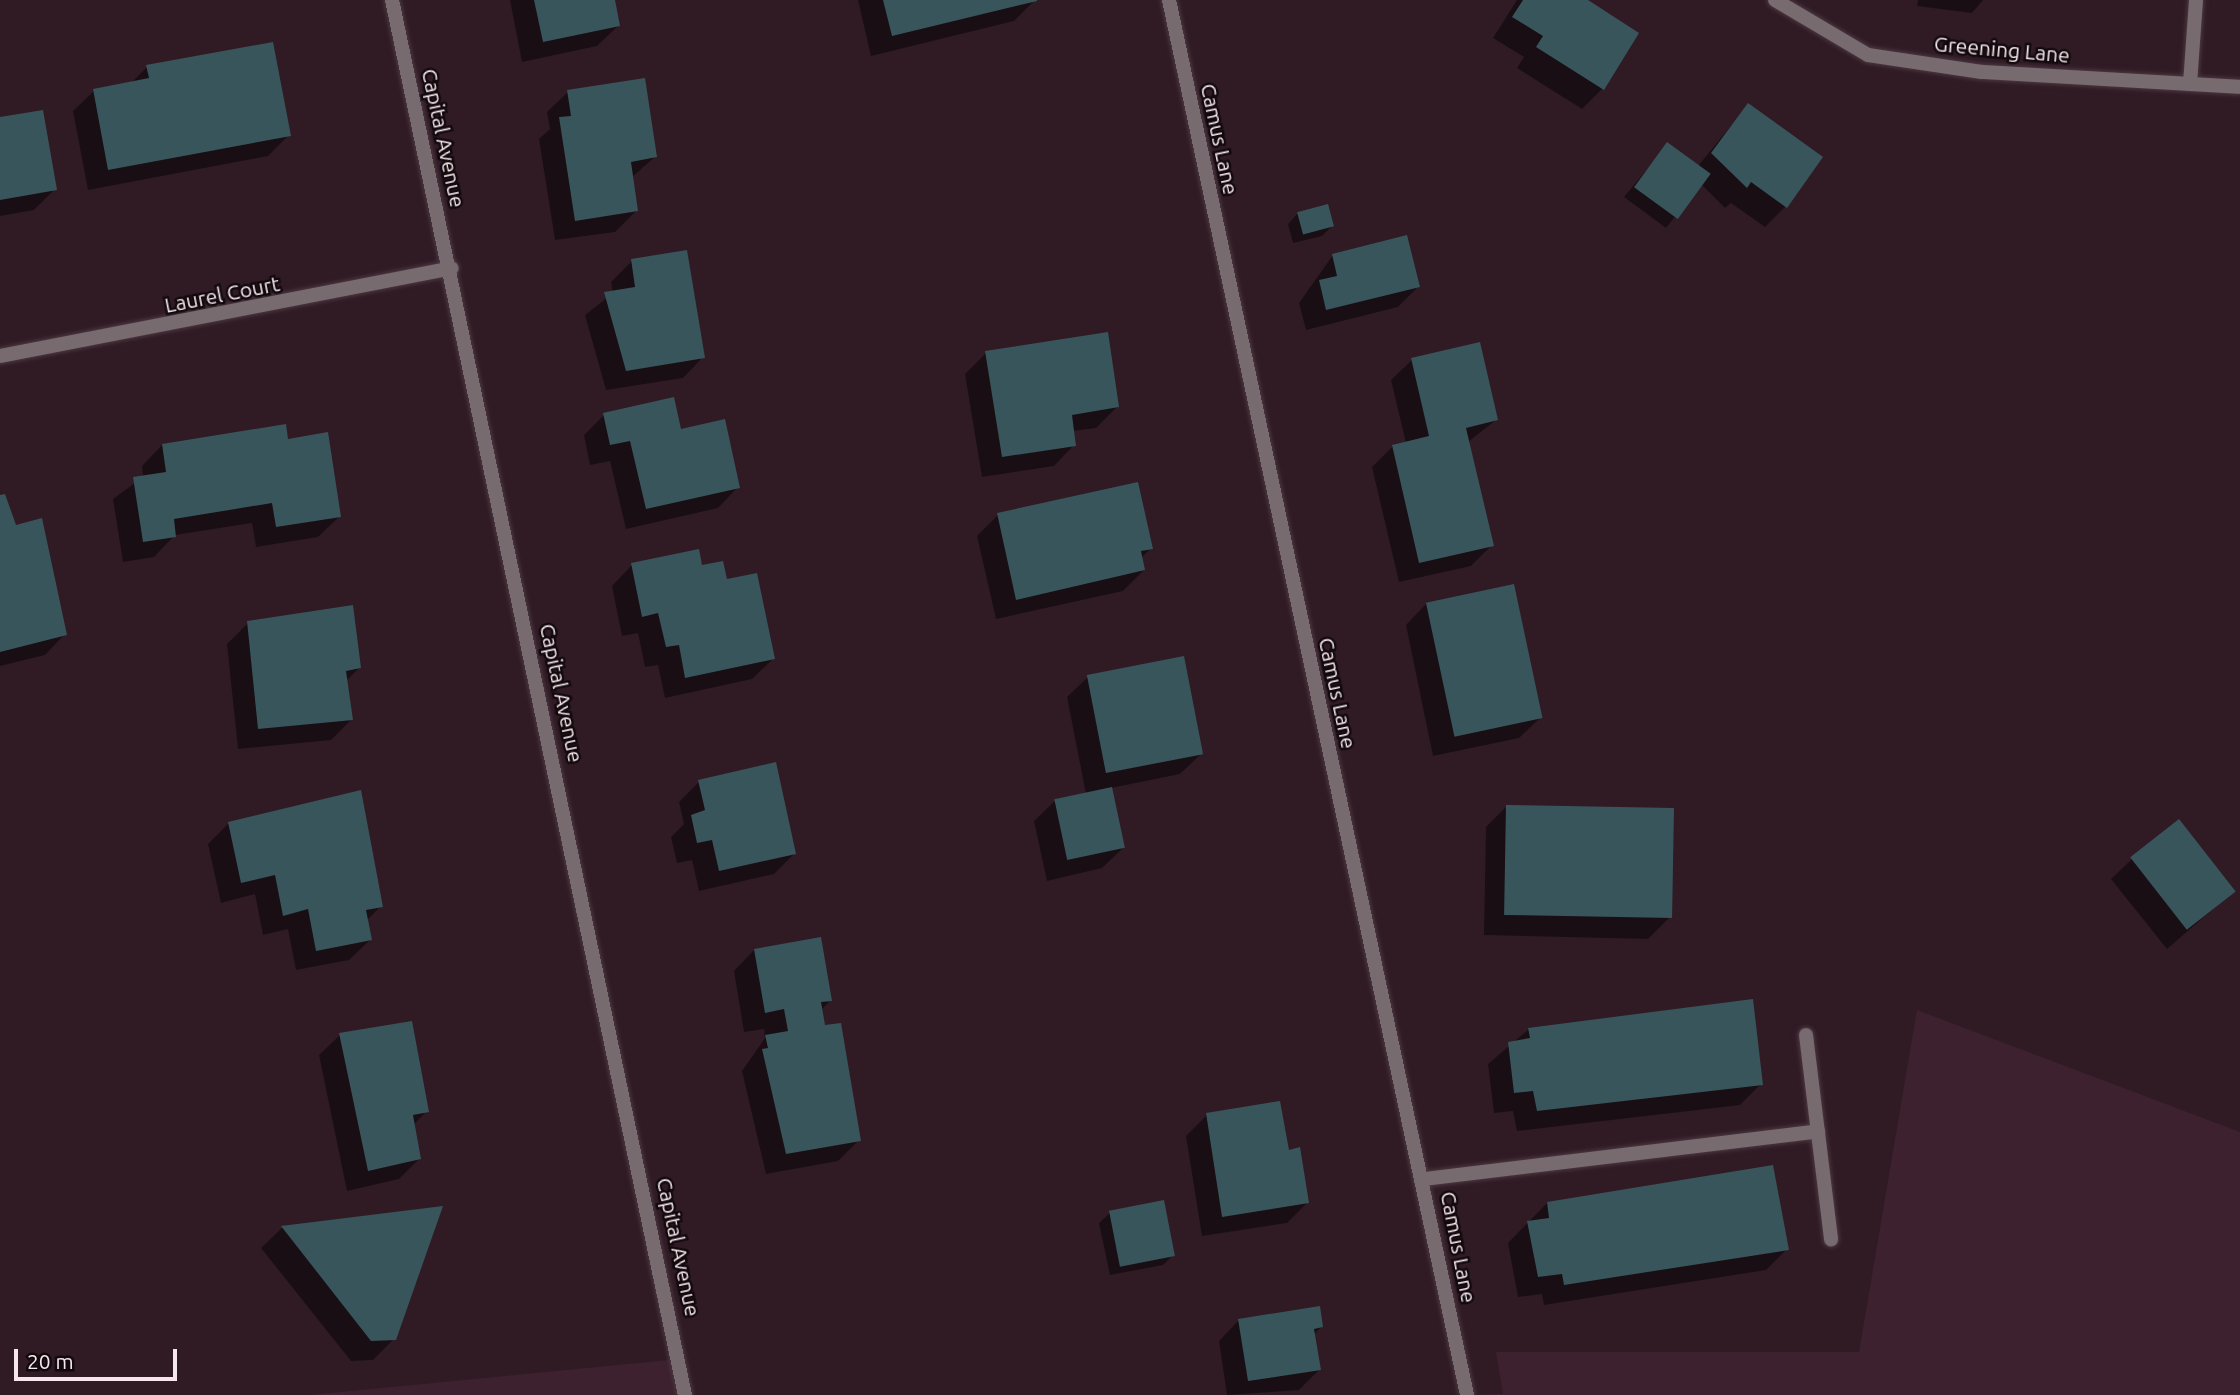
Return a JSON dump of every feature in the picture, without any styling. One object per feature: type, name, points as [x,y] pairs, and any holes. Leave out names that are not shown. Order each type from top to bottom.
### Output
[{"type":"street","name":"Capital Avenue","points":[[391,0],[451,268],[685,1395]]},
{"type":"street","name":"Camus Lane","points":[[1169,0],[1424,1179],[1467,1395]]},
{"type":"street","name":"Greening Lane","points":[[1775,0],[1868,55],[1982,72],[2240,88]]},
{"type":"street","points":[[2190,84],[2196,0]]},
{"type":"street","name":"Laurel Court","points":[[0,356],[451,268]]},
{"type":"street","points":[[1806,1035],[1831,1239]]},
{"type":"street","points":[[1424,1179],[1818,1131]]},
{"type":"shaded area","points":[[1917,1010],[2240,1132],[2240,1395],[1452,1395],[1503,1394],[1496,1352],[1859,1352]]},
{"type":"shaded area","points":[[679,1359],[685,1395],[310,1395]]},
{"type":"building","points":[[534,0],[615,0],[620,26],[543,42]]},
{"type":"building","points":[[883,0],[1037,0],[1037,1],[892,36]]},
{"type":"building","points":[[1523,0],[1588,0],[1639,33],[1604,90],[1536,47],[1543,36],[1512,17]]},
{"type":"building","points":[[273,42],[291,136],[108,170],[93,89],[149,78],[146,65]]},
{"type":"building","points":[[645,78],[657,157],[631,162],[638,211],[575,221],[559,117],[571,116],[567,90]]},
{"type":"building","points":[[1748,103],[1823,157],[1787,208],[1751,182],[1747,188],[1711,153]]},
{"type":"building","points":[[43,110],[57,190],[0,200],[0,117]]},
{"type":"building","points":[[1667,142],[1711,174],[1678,219],[1634,187]]},
{"type":"building","points":[[1328,204],[1334,226],[1303,234],[1297,212]]},
{"type":"building","points":[[1407,235],[1420,287],[1326,310],[1319,280],[1337,276],[1332,254]]},
{"type":"building","points":[[687,250],[705,358],[626,371],[604,292],[635,287],[631,259]]},
{"type":"building","points":[[1108,332],[1119,407],[1072,415],[1076,446],[1002,457],[985,351]]},
{"type":"building","points":[[1480,342],[1498,420],[1466,428],[1494,546],[1419,563],[1392,445],[1429,436],[1411,358]]},
{"type":"building","points":[[674,397],[681,429],[725,419],[740,488],[646,509],[630,441],[610,445],[603,413]]},
{"type":"building","points":[[286,424],[288,439],[328,432],[341,517],[276,527],[272,503],[174,519],[176,537],[143,542],[133,477],[166,472],[162,444]]},
{"type":"building","points":[[1138,482],[1153,549],[1141,551],[1145,570],[1016,600],[997,513]]},
{"type":"building","points":[[5,494],[16,525],[42,518],[67,635],[0,652],[0,495]]},
{"type":"building","points":[[699,549],[702,565],[723,561],[727,579],[757,573],[775,659],[685,678],[679,645],[666,647],[658,613],[642,617],[631,563]]},
{"type":"building","points":[[1514,584],[1542,718],[1454,737],[1426,603]]},
{"type":"building","points":[[353,605],[361,668],[346,671],[353,720],[258,729],[247,621]]},
{"type":"building","points":[[1184,656],[1203,754],[1106,773],[1087,675]]},
{"type":"building","points":[[776,762],[796,854],[719,871],[712,840],[697,843],[691,815],[705,810],[698,780]]},
{"type":"building","points":[[1112,787],[1125,848],[1067,860],[1054,799]]},
{"type":"building","points":[[361,790],[383,907],[366,910],[372,940],[316,951],[308,909],[283,916],[275,875],[241,883],[228,822]]},
{"type":"building","points":[[1506,805],[1674,808],[1672,918],[1504,915]]},
{"type":"building","points":[[2179,819],[2236,891],[2187,930],[2130,857]]},
{"type":"building","points":[[821,937],[832,1001],[821,1002],[825,1025],[841,1023],[861,1141],[786,1154],[762,1049],[768,1048],[765,1035],[788,1031],[784,1009],[765,1013],[754,949]]},
{"type":"building","points":[[1753,999],[1763,1085],[1537,1111],[1533,1091],[1514,1093],[1508,1042],[1530,1038],[1528,1028]]},
{"type":"building","points":[[412,1021],[429,1112],[413,1115],[421,1159],[368,1171],[339,1033]]},
{"type":"building","points":[[1280,1101],[1289,1150],[1300,1147],[1309,1203],[1222,1217],[1206,1113]]},
{"type":"building","points":[[1773,1165],[1789,1250],[1564,1285],[1562,1274],[1538,1277],[1527,1221],[1549,1218],[1547,1202]]},
{"type":"building","points":[[1164,1200],[1175,1256],[1120,1267],[1109,1211]]},
{"type":"building","points":[[443,1206],[396,1340],[371,1341],[281,1226]]},
{"type":"building","points":[[1320,1306],[1323,1327],[1314,1329],[1321,1370],[1248,1381],[1238,1319]]}]
